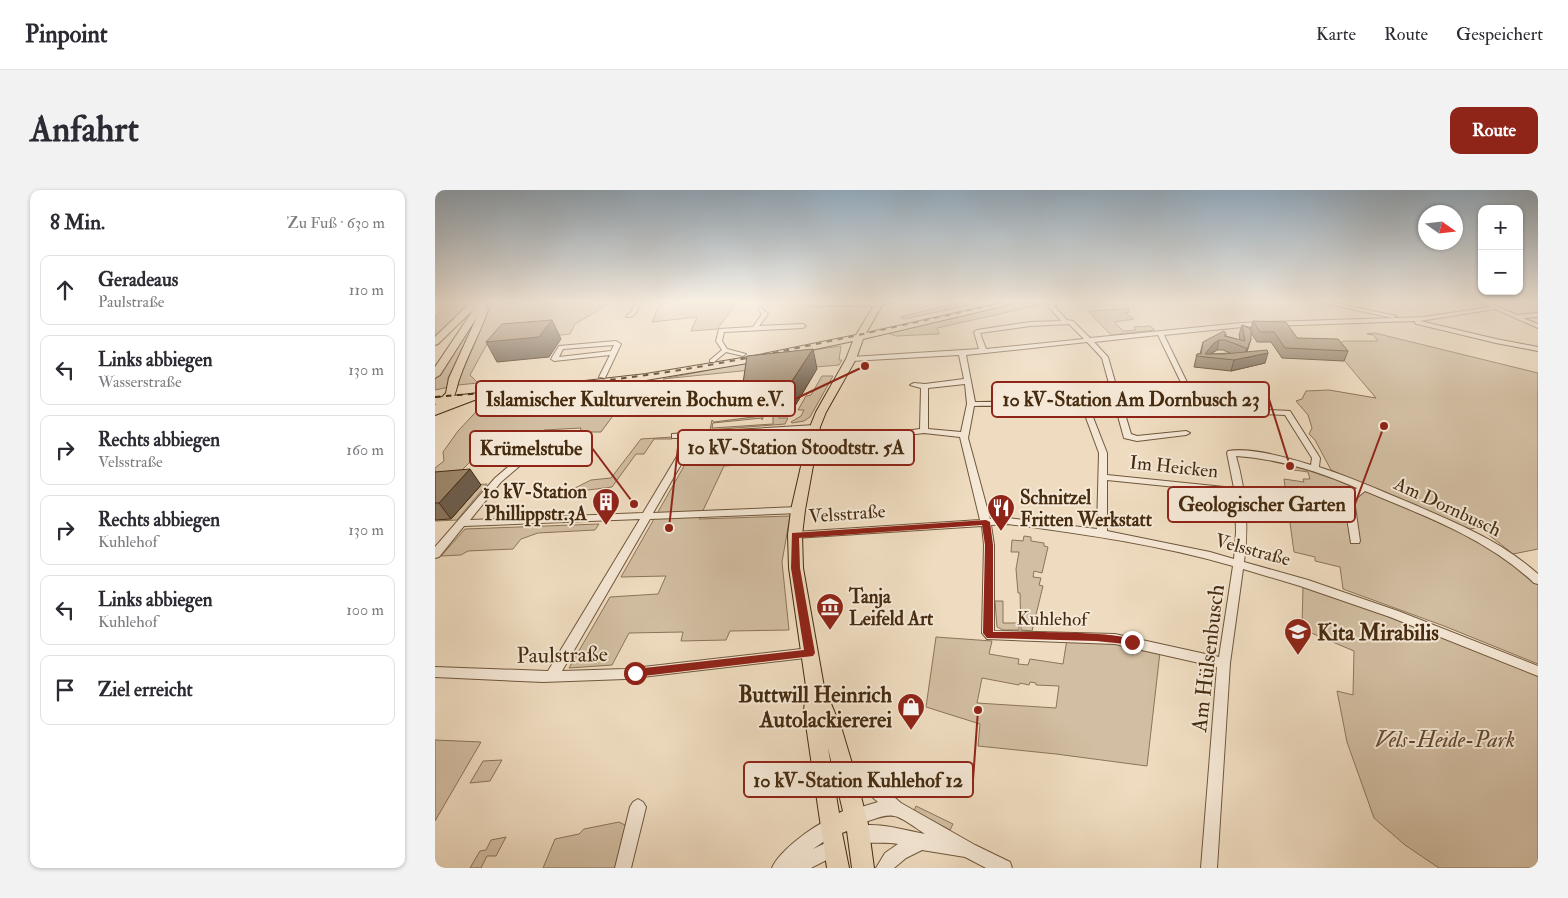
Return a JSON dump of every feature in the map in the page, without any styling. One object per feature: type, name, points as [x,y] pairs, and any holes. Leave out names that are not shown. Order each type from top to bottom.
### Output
[{"type":"highway","points":[[435,342],[444,334]]},
{"type":"highway","points":[[435,360],[455,334]]},
{"type":"highway","points":[[435,374],[460,334]]},
{"type":"highway","points":[[435,413],[450,395],[455,374],[475,334]]},
{"type":"highway","points":[[435,413],[447,406],[473,397]]},
{"type":"main road","points":[[435,401],[450,395],[603,377],[712,360],[856,334]]},
{"type":"main road","points":[[435,393],[473,397],[591,385],[673,373],[835,342],[860,334]]},
{"type":"main road","points":[[851,359],[854,347],[864,334]]},
{"type":"main road","points":[[834,847],[813,711],[815,686],[795,568],[795,535],[798,510],[815,427],[821,412],[864,334]]},
{"type":"main road","points":[[835,342],[851,344],[854,347]]},
{"type":"main road","points":[[815,686],[825,708],[841,762],[856,825],[863,868]]},
{"type":"main road","points":[[834,847],[856,825]]},
{"type":"street","points":[[721,334],[719,338],[725,350]]},
{"type":"street","points":[[978,334],[983,351]]},
{"type":"street","points":[[1083,334],[1105,357],[1127,436],[1132,438],[1175,436],[1187,433]]},
{"type":"street","points":[[851,359],[962,353],[1153,334]]},
{"type":"street","points":[[1159,334],[1195,401],[1194,406]]},
{"type":"street","points":[[1469,334],[1538,349]]},
{"type":"street","points":[[603,377],[614,353],[618,344],[617,343],[561,347],[554,359],[614,353]]},
{"type":"street","points":[[725,350],[743,354]]},
{"type":"street","points":[[712,360],[725,350]]},
{"type":"street","points":[[962,353],[971,404],[963,435],[986,522]]},
{"type":"street","points":[[914,385],[925,386],[968,381]]},
{"type":"street","points":[[924,431],[925,386]]},
{"type":"street","points":[[971,404],[1028,405],[1086,412],[1103,453],[1102,534]]},
{"type":"street","points":[[1121,412],[1188,408],[1194,406],[1200,409],[1287,413],[1316,458],[1315,467]]},
{"type":"street","points":[[675,436],[815,427]]},
{"type":"street","points":[[883,436],[924,431],[963,435]]},
{"type":"street","points":[[552,677],[694,434]]},
{"type":"street","points":[[435,554],[498,480],[519,462],[560,435]]},
{"type":"street","name":"Am Dornbusch","points":[[1231,453],[1274,457],[1315,467],[1364,487],[1491,543],[1538,580]]},
{"type":"street","name":"Am Hülsenbusch","points":[[1209,868],[1224,663],[1239,563],[1242,526],[1240,491],[1231,453]]},
{"type":"street","name":"Im Heicken","points":[[1103,477],[1240,491]]},
{"type":"street","name":"Am Dornbusch","points":[[1355,541],[1349,499],[1364,487]]},
{"type":"street","points":[[461,523],[798,510]]},
{"type":"street","name":"Velsstraße","points":[[795,535],[1019,521],[1102,534],[1239,563],[1369,605],[1538,671]]},
{"type":"street","name":"Kuhlehof","points":[[986,522],[989,545],[988,633],[991,636],[1115,639],[1224,663]]},
{"type":"street","name":"Paulstraße","points":[[435,672],[552,677],[643,672],[810,653]]},
{"type":"street","points":[[841,762],[850,767],[896,808],[969,851],[1004,868]]},
{"type":"street","points":[[623,868],[638,807]]},
{"type":"street","points":[[856,825],[877,810],[896,808]]},
{"type":"street","points":[[856,825],[921,842],[969,851]]},
{"type":"street","points":[[884,868],[889,860],[901,851],[921,842]]},
{"type":"street","points":[[780,868],[797,851],[834,847]]},
{"type":"street","points":[[790,868],[804,863],[834,847]]},
{"type":"green space","points":[[435,334],[441,334],[435,340]]},
{"type":"green space","points":[[465,334],[471,334],[448,378],[449,387],[435,390],[435,378]]},
{"type":"green space","points":[[476,334],[570,334],[487,344],[470,375],[478,383],[456,384]]},
{"type":"green space","points":[[889,334],[939,334],[896,336]]},
{"type":"green space","points":[[1367,334],[1378,334],[1538,373],[1538,549],[1513,554],[1479,527],[1470,529],[1331,470],[1315,440],[1309,434],[1312,428],[1308,415],[1296,401],[1302,399],[1306,391],[1329,390],[1376,398],[1332,346],[1344,341],[1378,341],[1373,335]]},
{"type":"green space","points":[[841,346],[839,360],[842,360],[839,365],[779,370],[780,367],[663,379],[806,351]]},
{"type":"green space","points":[[822,376],[833,376],[810,417],[804,421],[792,423],[801,416],[804,410],[798,410],[806,396],[811,395]]},
{"type":"green space","points":[[618,386],[630,388],[629,393],[626,393],[613,410],[615,413],[601,432],[580,432],[581,428],[544,430],[513,461],[470,462],[445,487],[487,484],[457,520],[435,521],[435,468],[444,461],[443,452],[458,431],[488,399]]},
{"type":"green space","points":[[761,414],[764,415],[762,420],[762,418],[713,423],[712,428],[773,424],[773,414],[779,414],[779,418],[788,418],[785,424],[710,430],[712,420],[714,422],[761,416]]},
{"type":"green space","points":[[776,435],[767,463],[724,466],[699,519],[790,516],[782,562],[789,630],[730,631],[726,640],[681,641],[683,632],[629,633],[612,665],[569,668],[610,597],[658,594],[666,576],[621,577],[700,438]]},
{"type":"green space","points":[[673,437],[672,439],[654,439],[644,454],[636,454],[612,487],[580,491],[573,489],[591,480],[611,478],[641,439]]},
{"type":"green space","points":[[1286,461],[1354,485],[1465,534],[1494,549],[1532,578],[1538,585],[1538,664],[1444,626],[1343,589],[1340,567],[1315,561],[1315,557],[1294,552],[1284,479],[1304,482],[1303,479],[1310,479],[1308,472],[1287,469]]},
{"type":"green space","points":[[599,524],[595,530],[538,533],[521,539],[513,549],[468,551],[461,555],[441,556],[465,529]]},
{"type":"green space","points":[[1024,536],[1031,537],[1031,541],[1044,543],[1044,546],[1048,547],[1042,573],[1034,571],[1033,577],[1041,578],[1039,585],[1043,586],[1032,631],[1021,630],[1020,593],[1018,593],[1016,569],[1019,552],[1011,552],[1012,540],[1023,541]]},
{"type":"green space","name":"Vels-Heide-Park","points":[[1303,586],[1366,608],[1538,675],[1538,868],[1439,868],[1405,845],[1374,818],[1347,742],[1337,691],[1353,695],[1354,651],[1302,629]]},
{"type":"green space","points":[[995,601],[1003,601],[1003,623],[1019,623],[1019,630],[1003,630],[997,627]]},
{"type":"green space","points":[[936,637],[992,641],[989,654],[1019,659],[1018,664],[1028,665],[1030,659],[1063,664],[1067,639],[1130,645],[1160,652],[1147,766],[978,746],[980,724],[926,707]],"holes":[[[982,678],[1019,685],[1020,683],[1029,685],[1030,682],[1036,683],[1036,685],[1059,686],[1056,708],[977,703]]]},
{"type":"green space","points":[[435,740],[481,742],[435,821]]},
{"type":"green space","points":[[502,760],[490,781],[470,783],[483,761]]},
{"type":"green space","points":[[916,806],[953,824],[950,830],[914,811]]},
{"type":"green space","points":[[619,822],[629,827],[619,868],[543,868],[555,839],[579,834],[584,829]]},
{"type":"green space","points":[[506,837],[496,856],[487,856],[481,868],[470,868],[480,851],[486,850],[491,840]]},
{"type":"building","points":[[493,334],[542,334],[539,337],[486,342]]},
{"type":"building","points":[[1219,334],[1226,334],[1224,336],[1245,341],[1244,334],[1251,334],[1246,352],[1267,350],[1268,353],[1234,360],[1196,356],[1201,354],[1203,342]],"holes":[[[1219,340],[1225,340],[1246,348],[1246,352],[1205,354]]]},
{"type":"building","points":[[1275,334],[1294,334],[1297,338],[1338,339],[1348,351],[1285,348]]},
{"type":"building","points":[[813,349],[790,384],[708,393],[709,387],[743,383],[747,356]]},
{"type":"building","points":[[470,469],[439,503],[435,503],[435,472]]},
{"type":"railway","points":[[435,397],[650,375],[721,363],[863,334]]},
{"type":"place","name":"Islamischer Kulturverein Bochum e.V.","points":[[865,366]]},
{"type":"place","name":"Geologischer Garten","points":[[1384,426]]},
{"type":"place","name":"10 kV-Station Am Dornbusch 23","points":[[1290,466]]},
{"type":"place","name":"Krümelstube","points":[[634,504]]},
{"type":"place","name":"10 kV-Station Phillippstr.3A","points":[[606,526]]},
{"type":"place","name":"10 kV-Station Stoodtstr. 5A","points":[[669,528]]},
{"type":"place","name":"Schnitzel Fritten Werkstatt","points":[[1001,532]]},
{"type":"place","name":"Tanja Leifeld Art","points":[[830,631]]},
{"type":"place","name":"Kita Mirabilis","points":[[1298,656]]},
{"type":"place","name":"10 kV-Station Kuhlehof 12","points":[[978,710]]},
{"type":"place","name":"Buttwill Heinrich Autolackiererei","points":[[911,731]]},
{"type":"route","points":[[635,673],[810,653],[801,593],[795,568],[795,535],[986,522],[989,545],[988,633],[991,636],[1096,637],[1132,642]]}]
